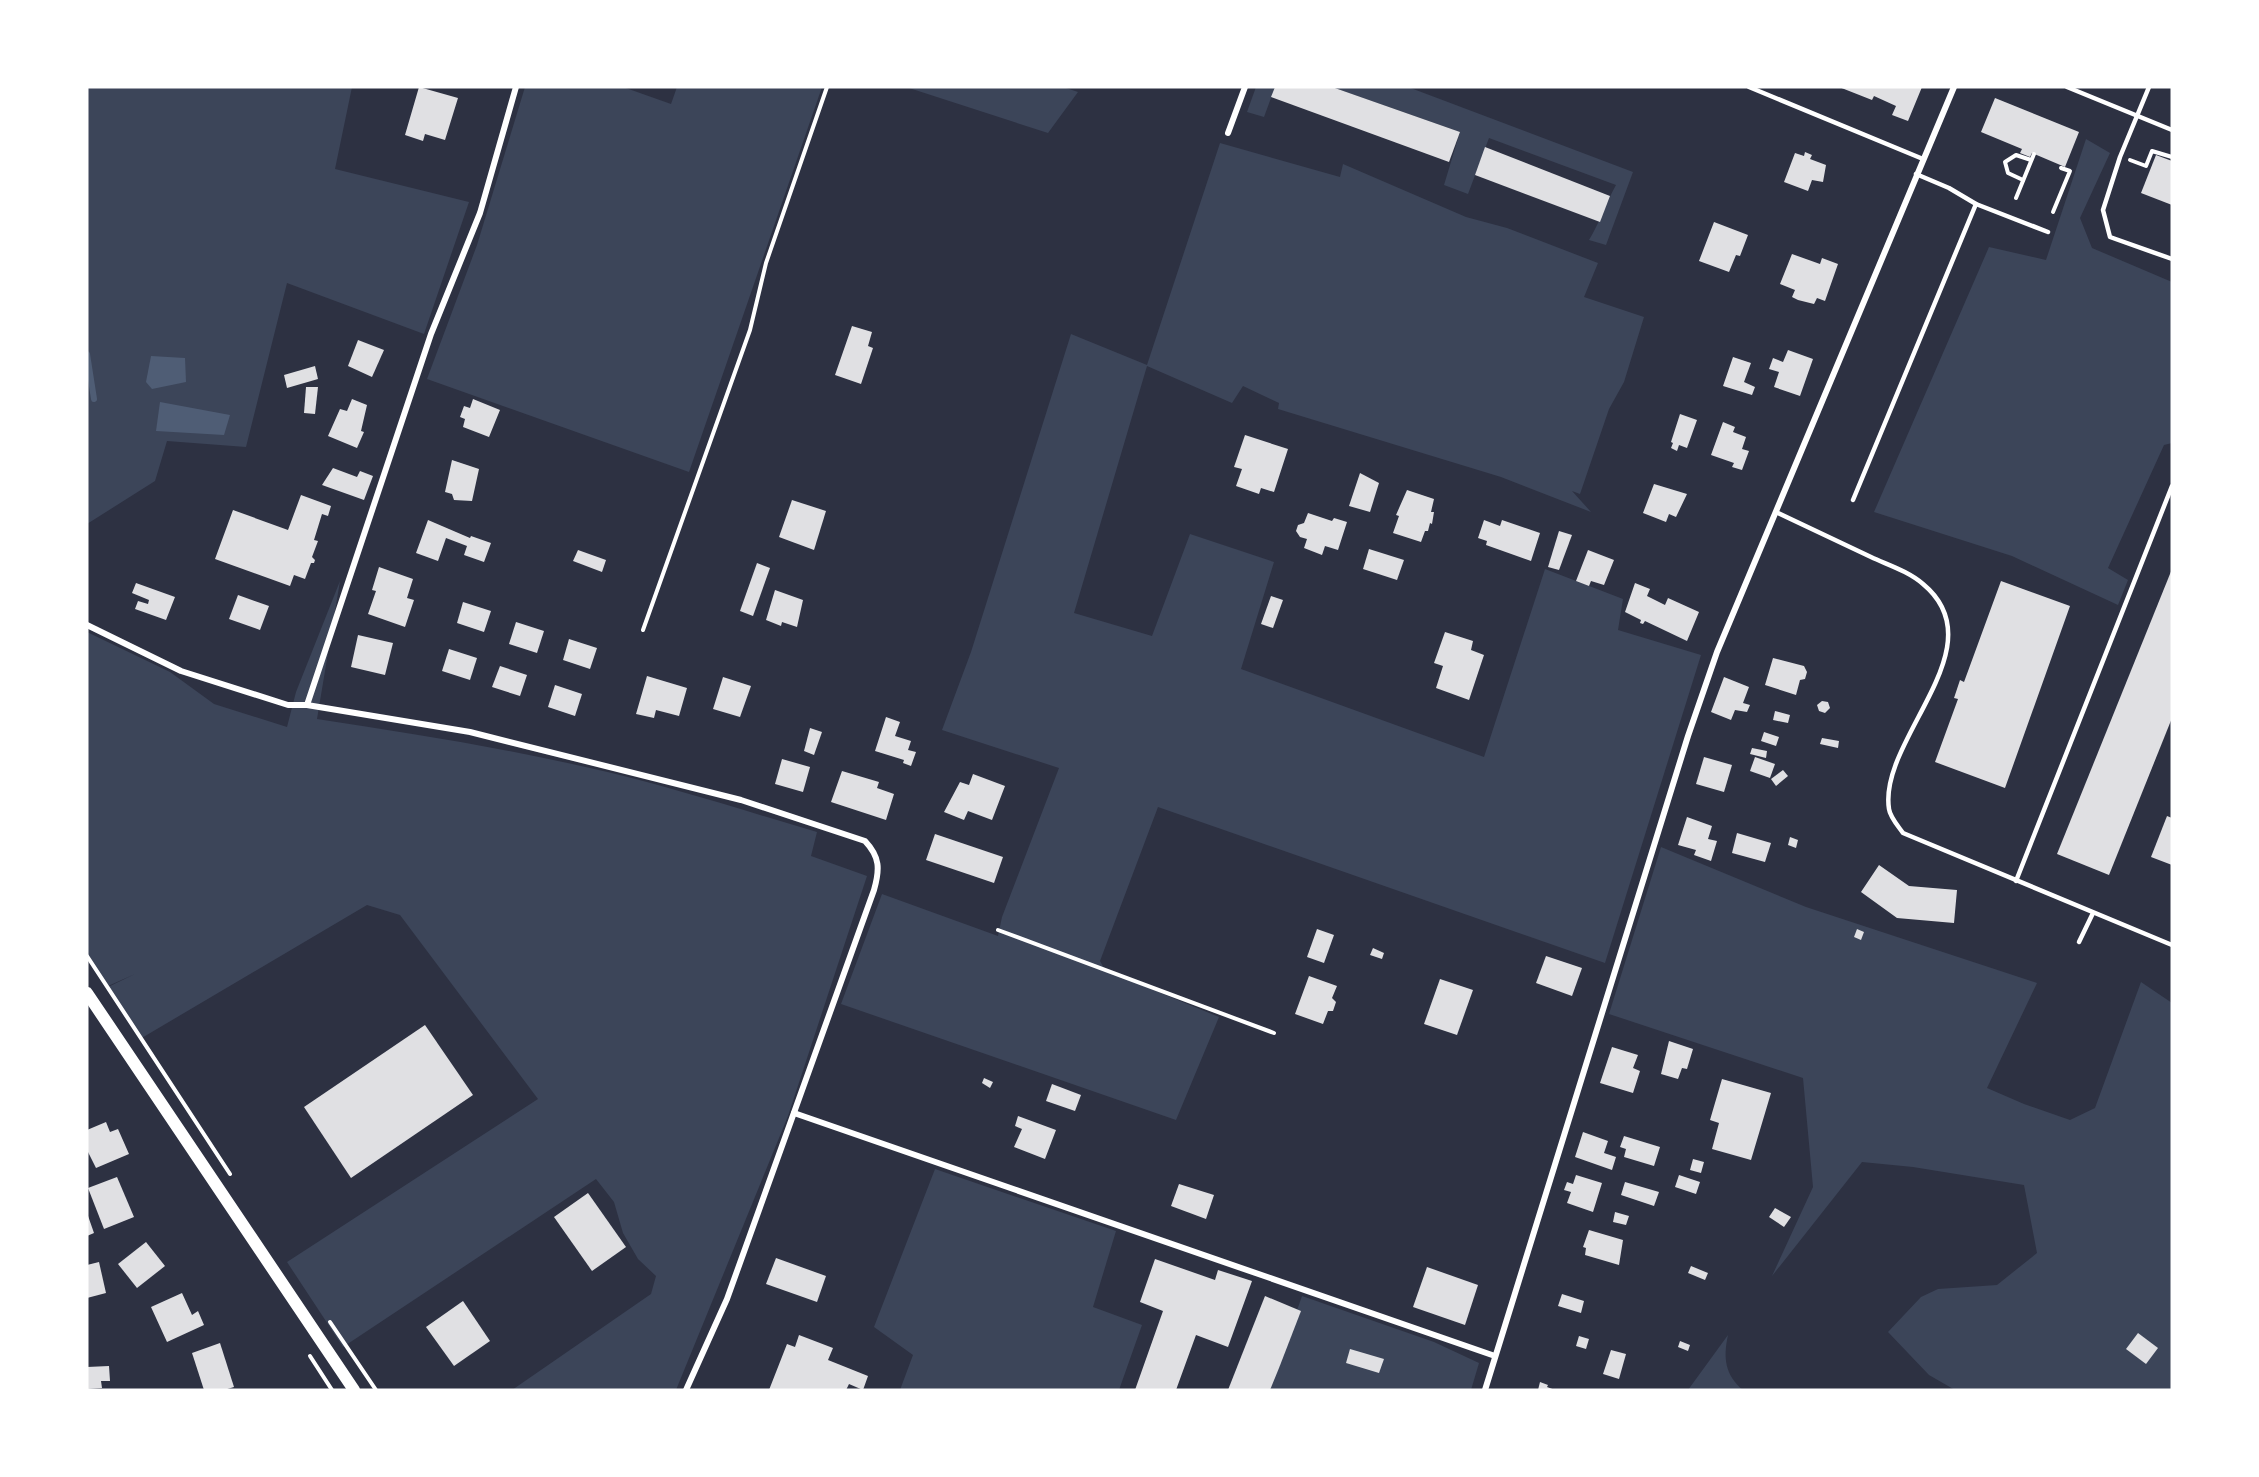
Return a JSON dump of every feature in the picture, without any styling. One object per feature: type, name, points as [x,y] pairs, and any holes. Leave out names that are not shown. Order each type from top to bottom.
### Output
[{"type":"main road","points":[[87,993],[92,1011],[354,1390]]},
{"type":"street","points":[[307,705],[431,334],[480,213],[516,87]]},
{"type":"street","points":[[1228,133],[1245,87]]},
{"type":"street","points":[[1485,1390],[1688,736],[1717,652],[1954,87]]},
{"type":"street","points":[[87,625],[181,671],[288,705],[307,705],[470,732],[741,800],[865,842],[873,850],[879,864],[874,890],[727,1299],[686,1390]]},
{"type":"street","points":[[794,1113],[1495,1356]]},
{"type":"lane","points":[[1749,87],[1923,159]]},
{"type":"lane","points":[[2067,87],[2172,130]]},
{"type":"lane","points":[[2149,87],[2120,157],[2103,210],[2110,237],[2172,260]]},
{"type":"lane","points":[[1916,174],[1949,188],[1976,204],[2048,232]]},
{"type":"lane","points":[[1853,500],[1976,204]]},
{"type":"lane","points":[[2016,881],[2172,486]]},
{"type":"lane","points":[[1776,512],[1908,574],[1936,597],[1945,613],[1948,628],[1944,660],[1889,783],[1889,812],[1903,833],[2172,945]]},
{"type":"lane","points":[[2079,942],[2093,913]]},
{"type":"path","points":[[643,630],[750,330],[766,263],[827,87]]},
{"type":"path","points":[[2120,157],[2146,166],[2152,151],[2172,157]]},
{"type":"path","points":[[2016,198],[2034,154]]},
{"type":"path","points":[[2023,180],[2008,173],[2005,162],[2016,155],[2031,160]]},
{"type":"path","points":[[2053,212],[2070,171],[2061,168]]},
{"type":"path","points":[[998,930],[1274,1033]]},
{"type":"path","points":[[87,957],[233,1179]]},
{"type":"path","points":[[326,1317],[376,1390]]},
{"type":"shaded area","points":[[87,87],[352,87],[335,169],[469,202],[424,334],[287,283],[246,447],[167,441],[155,481],[87,524]]},
{"type":"shaded area","points":[[525,87],[623,87],[671,104],[677,87],[822,87],[689,472],[427,379],[477,245]]},
{"type":"shaded area","points":[[906,87],[1063,87],[1078,92],[1048,133]]},
{"type":"shaded area","points":[[1256,87],[1275,87],[1264,117],[1247,112]]},
{"type":"shaded area","points":[[1332,87],[1408,87],[1633,172],[1606,245],[1589,240],[1616,185],[1489,138],[1468,194],[1444,185],[1460,132]]},
{"type":"shaded area","points":[[2086,139],[2110,153],[2080,218],[2092,248],[2172,282],[2172,443],[2164,445],[2108,568],[2128,580],[2118,605],[2012,556],[1874,512],[1989,247],[2046,260]]},
{"type":"shaded area","points":[[1220,143],[1340,177],[1343,164],[1466,217],[1507,228],[1598,263],[1584,297],[1644,317],[1624,382],[1609,409],[1580,494],[1572,491],[1591,512],[1501,477],[1278,409],[1279,403],[1243,386],[1232,403],[1147,366],[1074,613],[1152,636],[1190,534],[1274,562],[1241,669],[1484,757],[1545,569],[1623,599],[1618,630],[1701,655],[1605,963],[1158,807],[1100,961],[1105,970],[1219,1017],[1176,1120],[841,1004],[882,894],[998,936],[1002,917],[1059,768],[942,730],[971,652],[1071,334],[1147,365]]},
{"type":"shaded area","points":[[151,356],[185,358],[186,382],[152,389],[146,382]]},
{"type":"shaded area","points":[[160,402],[230,415],[224,435],[156,431]]},
{"type":"shaded area","points":[[340,581],[317,719],[522,753],[675,790],[817,832],[811,856],[867,876],[788,1116],[676,1390],[512,1390],[651,1294],[656,1276],[638,1259],[623,1233],[614,1202],[596,1179],[343,1347],[287,1262],[538,1099],[400,915],[367,905],[140,1039],[106,988],[135,974],[108,986],[87,955],[87,632],[170,672],[214,704],[287,727],[296,692]]},
{"type":"shaded area","points":[[1661,847],[1806,907],[2037,983],[1987,1088],[2070,1120],[2095,1108],[2141,982],[2172,1003],[2172,1390],[1955,1390],[1929,1375],[1888,1332],[1921,1297],[1938,1289],[1997,1285],[2037,1253],[2024,1185],[1913,1167],[1862,1162],[1772,1276],[1813,1187],[1803,1078],[1609,1014]]},
{"type":"shaded area","points":[[935,1169],[1116,1231],[1093,1307],[1142,1325],[1119,1390],[900,1390],[913,1355],[874,1327]]},
{"type":"shaded area","points":[[1302,1296],[1434,1342],[1479,1363],[1471,1390],[1269,1390]]},
{"type":"shaded area","points":[[1728,1335],[1727,1366],[1732,1378],[1743,1390],[1688,1390]]},
{"type":"building","points":[[419,87],[458,98],[445,140],[425,134],[423,141],[405,135]]},
{"type":"building","points":[[1275,87],[1332,87],[1460,132],[1449,162],[1271,97]]},
{"type":"building","points":[[1839,87],[1922,87],[1908,121],[1892,115],[1896,106],[1874,96],[1872,100]]},
{"type":"building","points":[[1995,98],[2079,132],[2065,167],[2032,153],[2030,157],[2020,153],[2022,149],[1981,132]]},
{"type":"building","points":[[1485,147],[1610,196],[1600,222],[1475,175]]},
{"type":"building","points":[[1805,152],[1812,155],[1810,159],[1826,165],[1823,182],[1812,180],[1808,191],[1784,182],[1795,153],[1804,156]]},
{"type":"building","points":[[2156,155],[2172,161],[2172,205],[2141,193]]},
{"type":"building","points":[[1714,222],[1748,235],[1740,256],[1736,255],[1729,272],[1699,261]]},
{"type":"building","points":[[1792,254],[1820,264],[1822,258],[1838,264],[1825,301],[1817,298],[1814,304],[1798,300],[1792,297],[1795,290],[1780,284]]},
{"type":"building","points":[[852,326],[872,332],[868,346],[873,348],[861,384],[835,375]]},
{"type":"building","points":[[358,340],[384,350],[372,377],[348,366]]},
{"type":"building","points":[[1788,350],[1813,359],[1800,396],[1774,387],[1779,372],[1769,369],[1773,358],[1783,362]]},
{"type":"building","points":[[1733,357],[1751,363],[1744,382],[1755,387],[1752,395],[1723,386]]},
{"type":"building","points":[[315,366],[318,379],[287,388],[284,375]]},
{"type":"building","points":[[306,387],[318,387],[315,414],[304,413]]},
{"type":"building","points":[[352,399],[367,405],[361,431],[364,432],[357,448],[328,436],[340,409],[347,411]]},
{"type":"building","points":[[473,399],[500,410],[489,437],[463,427],[465,419],[460,417],[464,406],[470,408]]},
{"type":"building","points":[[1680,414],[1697,420],[1687,448],[1679,445],[1677,451],[1671,448],[1673,443],[1671,442]]},
{"type":"building","points":[[1723,422],[1735,427],[1733,432],[1746,437],[1742,449],[1749,451],[1742,470],[1732,467],[1734,463],[1711,455]]},
{"type":"building","points":[[1245,435],[1288,449],[1274,492],[1261,488],[1259,494],[1236,486],[1242,469],[1234,467]]},
{"type":"building","points":[[452,460],[479,469],[472,501],[454,500],[452,494],[445,492]]},
{"type":"building","points":[[333,468],[357,477],[360,471],[373,476],[364,500],[322,485]]},
{"type":"building","points":[[1360,473],[1379,483],[1370,512],[1349,506]]},
{"type":"building","points":[[1654,484],[1687,494],[1676,517],[1669,514],[1666,522],[1643,513]]},
{"type":"building","points":[[1407,490],[1434,499],[1431,512],[1434,512],[1432,524],[1430,523],[1428,531],[1425,531],[1421,542],[1393,533],[1399,516],[1396,515]]},
{"type":"building","points":[[301,495],[331,506],[328,516],[322,514],[314,540],[318,541],[312,557],[315,560],[311,563],[305,579],[294,575],[290,586],[215,559],[233,510],[288,530]]},
{"type":"building","points":[[792,500],[826,511],[814,550],[779,537]]},
{"type":"building","points":[[1308,513],[1332,521],[1334,518],[1347,522],[1338,550],[1325,546],[1322,555],[1304,548],[1307,539],[1300,537],[1296,531],[1298,525],[1304,523]]},
{"type":"building","points":[[428,520],[470,538],[471,536],[491,543],[484,562],[464,555],[467,546],[446,538],[438,561],[416,553]]},
{"type":"building","points":[[1484,520],[1500,526],[1502,520],[1540,533],[1531,561],[1486,545],[1487,541],[1478,538]]},
{"type":"building","points":[[1559,531],[1572,535],[1559,570],[1548,567]]},
{"type":"building","points":[[1369,549],[1404,560],[1397,580],[1363,569]]},
{"type":"building","points":[[578,550],[606,560],[602,572],[573,561]]},
{"type":"building","points":[[1588,550],[1614,560],[1604,585],[1591,581],[1589,586],[1576,581]]},
{"type":"building","points":[[757,563],[770,568],[753,616],[740,611]]},
{"type":"building","points":[[379,567],[413,579],[407,598],[414,600],[405,627],[368,614],[376,591],[372,590]]},
{"type":"building","points":[[2172,569],[2172,718],[2109,875],[2057,854]]},
{"type":"building","points":[[2001,581],[2070,606],[2005,788],[1935,762],[1958,699],[1954,698],[1960,680],[1964,682]]},
{"type":"building","points":[[136,583],[175,597],[166,620],[135,609],[138,601],[148,604],[149,600],[132,593]]},
{"type":"building","points":[[1635,583],[1650,589],[1647,596],[1665,605],[1668,598],[1699,612],[1687,641],[1645,621],[1643,624],[1640,623],[1641,620],[1625,612]]},
{"type":"building","points":[[775,590],[803,600],[797,627],[782,622],[781,626],[766,620]]},
{"type":"building","points":[[238,595],[269,606],[260,630],[229,619]]},
{"type":"building","points":[[1271,596],[1283,600],[1273,628],[1261,624]]},
{"type":"building","points":[[463,602],[491,611],[484,632],[457,623]]},
{"type":"building","points":[[516,622],[544,631],[537,653],[509,644]]},
{"type":"building","points":[[1445,632],[1473,641],[1471,650],[1484,655],[1469,700],[1436,688],[1443,666],[1434,663]]},
{"type":"building","points":[[358,635],[393,643],[385,675],[351,667]]},
{"type":"building","points":[[569,639],[597,648],[590,669],[563,660]]},
{"type":"building","points":[[449,649],[477,658],[470,680],[442,671]]},
{"type":"building","points":[[1773,658],[1804,666],[1807,672],[1805,679],[1800,680],[1796,695],[1765,685]]},
{"type":"building","points":[[500,666],[527,675],[520,696],[492,687]]},
{"type":"building","points":[[647,676],[687,688],[679,716],[656,710],[654,718],[636,714]]},
{"type":"building","points":[[723,677],[751,686],[740,717],[713,709]]},
{"type":"building","points":[[1724,677],[1749,687],[1743,703],[1750,705],[1747,712],[1735,710],[1731,720],[1711,712]]},
{"type":"building","points":[[555,685],[582,694],[575,716],[548,707]]},
{"type":"building","points":[[1822,701],[1828,702],[1830,708],[1825,713],[1819,711],[1817,705]]},
{"type":"building","points":[[1775,711],[1790,715],[1788,723],[1773,720]]},
{"type":"building","points":[[886,717],[900,722],[895,736],[911,741],[908,750],[916,752],[911,766],[903,763],[904,760],[875,751]]},
{"type":"building","points":[[810,728],[822,732],[814,755],[804,751]]},
{"type":"building","points":[[1764,732],[1779,737],[1776,746],[1761,741]]},
{"type":"building","points":[[1822,738],[1839,741],[1838,748],[1820,744]]},
{"type":"building","points":[[1752,748],[1767,751],[1766,758],[1750,754]]},
{"type":"building","points":[[1704,757],[1732,765],[1724,792],[1696,784]]},
{"type":"building","points":[[1755,757],[1775,764],[1770,778],[1750,771]]},
{"type":"building","points":[[782,759],[810,767],[803,792],[775,784]]},
{"type":"building","points":[[1783,770],[1788,776],[1776,786],[1771,779]]},
{"type":"building","points":[[842,771],[879,782],[877,788],[894,794],[886,820],[831,802]]},
{"type":"building","points":[[973,774],[1005,786],[992,820],[968,811],[964,820],[944,812],[960,782],[969,785]]},
{"type":"building","points":[[2167,816],[2172,818],[2172,865],[2151,857]]},
{"type":"building","points":[[1687,817],[1712,826],[1708,839],[1717,841],[1711,861],[1694,855],[1696,850],[1678,845]]},
{"type":"building","points":[[1737,833],[1771,843],[1765,862],[1732,853]]},
{"type":"building","points":[[935,834],[1003,857],[994,883],[926,860]]},
{"type":"building","points":[[1790,837],[1798,840],[1796,848],[1788,845]]},
{"type":"building","points":[[1879,865],[1909,886],[1957,890],[1954,923],[1897,918],[1861,892]]},
{"type":"building","points":[[1317,929],[1334,935],[1324,963],[1307,957]]},
{"type":"building","points":[[1857,929],[1864,932],[1861,940],[1854,937]]},
{"type":"building","points":[[1373,948],[1384,953],[1382,959],[1370,955]]},
{"type":"building","points":[[1546,956],[1582,968],[1572,996],[1536,983]]},
{"type":"building","points":[[1309,976],[1337,986],[1332,998],[1336,1002],[1333,1011],[1328,1011],[1323,1024],[1295,1014]]},
{"type":"building","points":[[1440,979],[1473,990],[1457,1035],[1424,1024]]},
{"type":"building","points":[[425,1025],[473,1095],[351,1178],[304,1107]]},
{"type":"building","points":[[1669,1041],[1693,1049],[1687,1069],[1682,1068],[1678,1079],[1661,1074]]},
{"type":"building","points":[[1612,1047],[1638,1055],[1633,1068],[1640,1071],[1633,1093],[1600,1083]]},
{"type":"building","points":[[984,1078],[993,1082],[990,1088],[982,1083]]},
{"type":"building","points":[[1722,1079],[1771,1093],[1751,1160],[1712,1149],[1719,1123],[1710,1120]]},
{"type":"building","points":[[1052,1084],[1081,1095],[1075,1111],[1046,1101]]},
{"type":"building","points":[[1018,1116],[1056,1130],[1045,1159],[1014,1147],[1022,1129],[1015,1126]]},
{"type":"building","points":[[106,1122],[110,1132],[118,1129],[129,1154],[96,1168],[87,1150],[87,1130]]},
{"type":"building","points":[[1583,1132],[1608,1141],[1604,1153],[1616,1157],[1612,1170],[1575,1157]]},
{"type":"building","points":[[1624,1136],[1660,1147],[1654,1166],[1624,1157],[1626,1149],[1620,1147]]},
{"type":"building","points":[[1693,1159],[1704,1162],[1701,1173],[1690,1170]]},
{"type":"building","points":[[1576,1175],[1602,1183],[1593,1212],[1567,1203],[1571,1192],[1564,1190],[1567,1182],[1573,1184]]},
{"type":"building","points":[[1679,1175],[1700,1182],[1696,1194],[1675,1187]]},
{"type":"building","points":[[117,1177],[134,1217],[104,1229],[88,1188]]},
{"type":"building","points":[[1625,1182],[1659,1192],[1654,1206],[1621,1195]]},
{"type":"building","points":[[1179,1184],[1214,1195],[1206,1219],[1171,1206]]},
{"type":"building","points":[[588,1193],[626,1247],[592,1271],[554,1217]]},
{"type":"building","points":[[1775,1208],[1791,1217],[1784,1227],[1769,1217]]},
{"type":"building","points":[[1615,1212],[1629,1216],[1626,1225],[1613,1222]]},
{"type":"building","points":[[87,1213],[94,1233],[87,1236]]},
{"type":"building","points":[[1589,1230],[1623,1240],[1619,1265],[1585,1255],[1586,1248],[1583,1247]]},
{"type":"building","points":[[146,1242],[165,1266],[137,1288],[118,1264]]},
{"type":"building","points":[[776,1258],[826,1276],[817,1302],[766,1284]]},
{"type":"building","points":[[1155,1259],[1215,1280],[1218,1270],[1252,1281],[1228,1347],[1196,1335],[1176,1390],[1135,1390],[1163,1311],[1140,1302]]},
{"type":"building","points":[[99,1262],[106,1293],[87,1298],[87,1265]]},
{"type":"building","points":[[1691,1266],[1708,1273],[1705,1280],[1688,1273]]},
{"type":"building","points":[[1427,1267],[1478,1285],[1465,1325],[1413,1307]]},
{"type":"building","points":[[182,1293],[192,1315],[198,1311],[204,1325],[167,1342],[151,1307]]},
{"type":"building","points":[[1562,1294],[1584,1301],[1581,1313],[1558,1306]]},
{"type":"building","points":[[1265,1296],[1301,1311],[1279,1368],[1270,1390],[1228,1390]]},
{"type":"building","points":[[463,1301],[490,1341],[454,1366],[426,1327]]},
{"type":"building","points":[[2138,1333],[2158,1348],[2146,1364],[2126,1349]]},
{"type":"building","points":[[799,1335],[833,1348],[828,1360],[868,1376],[863,1390],[849,1384],[846,1390],[769,1390],[787,1344],[795,1347]]},
{"type":"building","points":[[1579,1336],[1589,1339],[1586,1349],[1576,1346]]},
{"type":"building","points":[[1680,1341],[1690,1345],[1688,1351],[1678,1347]]},
{"type":"building","points":[[220,1343],[234,1387],[224,1390],[204,1390],[192,1353]]},
{"type":"building","points":[[1350,1349],[1384,1359],[1379,1373],[1346,1363]]},
{"type":"building","points":[[1611,1350],[1626,1354],[1619,1379],[1603,1374]]},
{"type":"building","points":[[109,1366],[110,1381],[101,1381],[102,1388],[87,1389],[87,1367]]},
{"type":"building","points":[[1540,1382],[1548,1385],[1547,1387],[1555,1390],[1538,1390]]},
{"type":"waterway","points":[[87,354],[94,399]]}]
